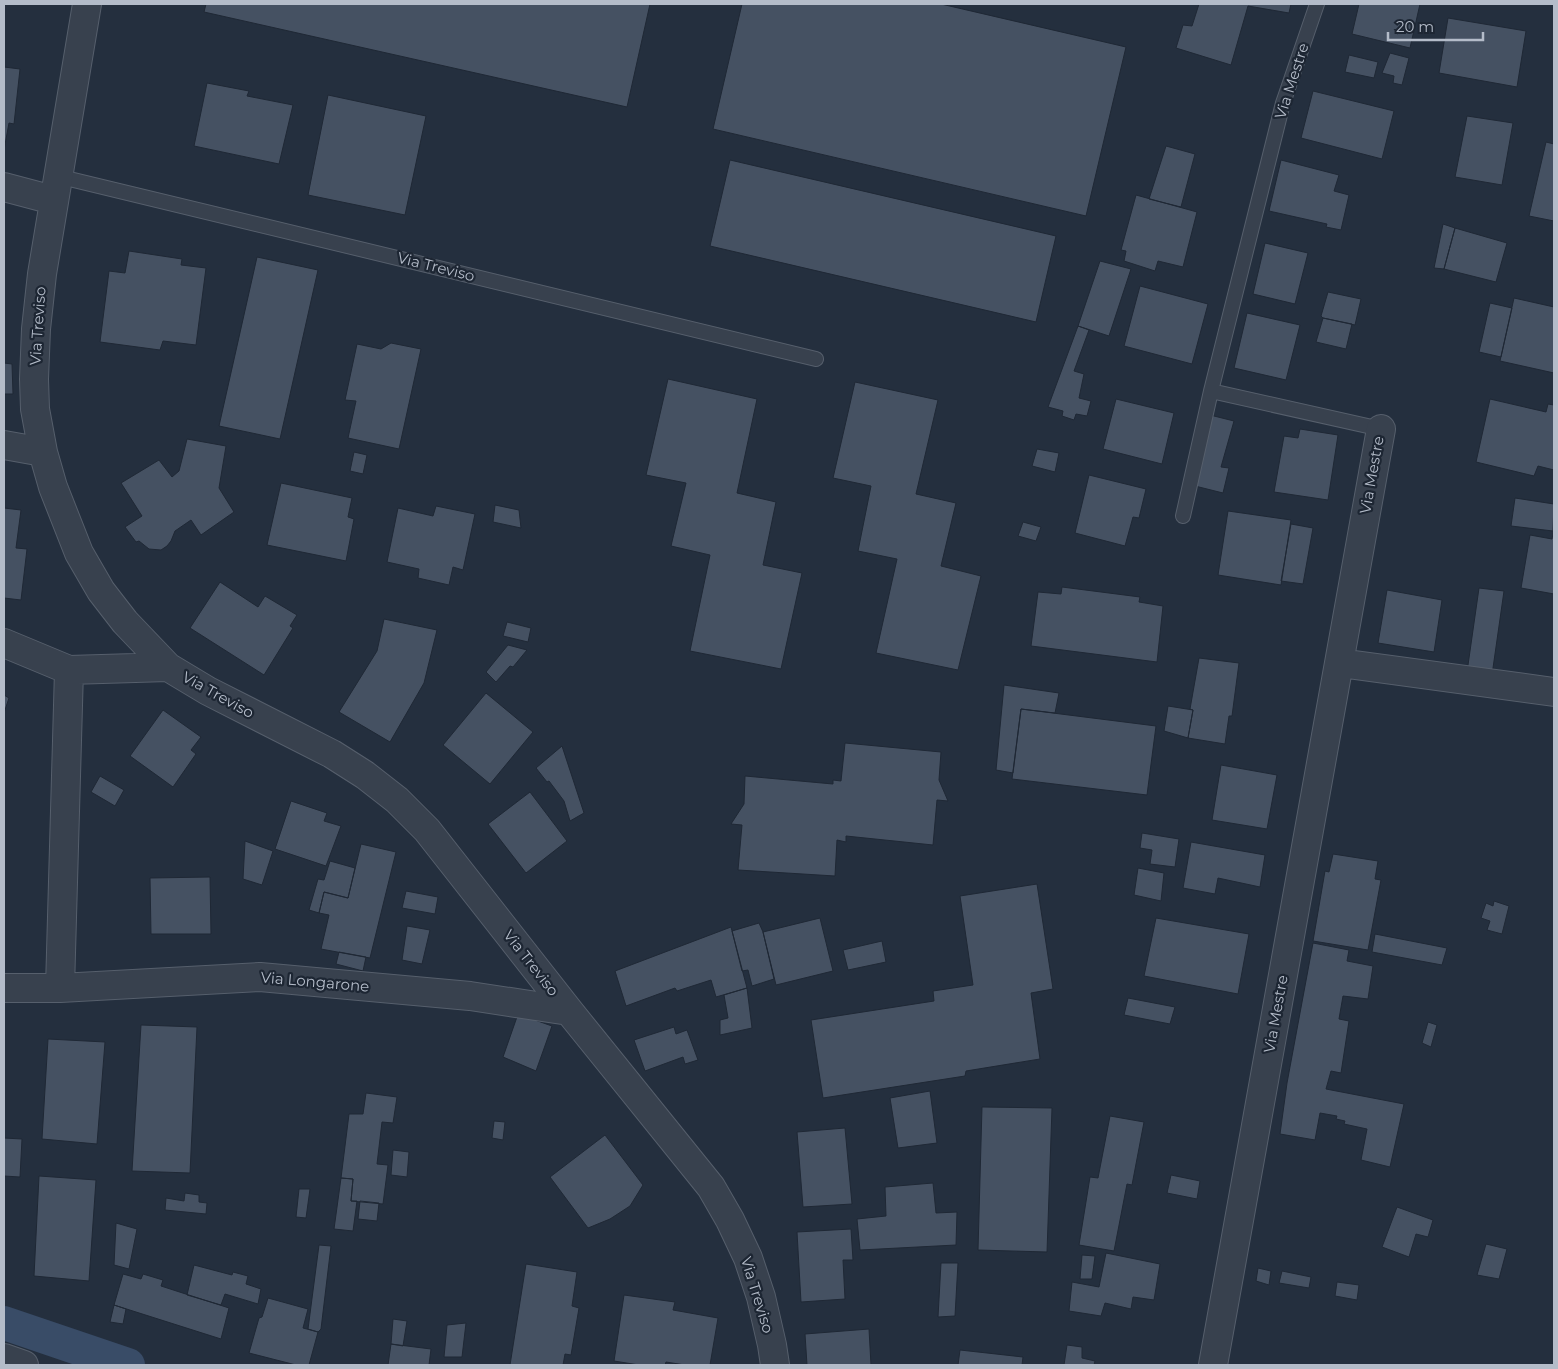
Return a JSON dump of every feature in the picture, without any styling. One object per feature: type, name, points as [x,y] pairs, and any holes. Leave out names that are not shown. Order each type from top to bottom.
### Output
[{"type":"street","name":"Via Treviso","points":[[87,4],[55,188],[36,329],[35,410],[43,452],[53,487],[79,553],[101,591],[125,622],[168,667],[208,692],[332,754],[365,775],[397,800],[427,830],[569,1011],[711,1187],[730,1220],[748,1258],[761,1297],[775,1365]]},
{"type":"street","name":"Via Treviso","points":[[4,187],[55,188]]},
{"type":"street","name":"Via Mestre","points":[[1213,1365],[1381,429]]},
{"type":"street","points":[[4,445],[43,452]]},
{"type":"street","name":"Via Treviso","points":[[4,643],[69,670],[168,667]]},
{"type":"street","points":[[1340,663],[1554,692]]},
{"type":"street","points":[[60,988],[69,670]]},
{"type":"street","name":"Via Longarone","points":[[4,988],[60,988],[260,977],[470,996],[569,1011]]},
{"type":"street","points":[[4,1358],[24,1365]]},
{"type":"lane","name":"Via Mestre","points":[[1183,516],[1211,391],[1283,103],[1317,4]]},
{"type":"lane","name":"Via Treviso","points":[[55,188],[816,359]]},
{"type":"lane","name":"Via Mestre","points":[[1211,391],[1381,429]]},
{"type":"building","points":[[206,4],[650,4],[627,107],[204,12]]},
{"type":"building","points":[[742,4],[941,4],[1126,47],[1086,216],[713,129]]},
{"type":"building","points":[[1199,4],[1291,4],[1289,13],[1248,6],[1231,65],[1176,48],[1183,25],[1192,26]]},
{"type":"building","points":[[1359,4],[1420,4],[1410,48],[1352,34]]},
{"type":"building","points":[[1448,18],[1526,31],[1517,87],[1439,73]]},
{"type":"building","points":[[1390,53],[1409,58],[1402,85],[1393,83],[1394,76],[1382,73]]},
{"type":"building","points":[[1349,55],[1378,62],[1374,78],[1345,72]]},
{"type":"building","points":[[4,67],[20,69],[14,124],[9,123],[4,150]]},
{"type":"building","points":[[207,83],[249,91],[247,96],[293,105],[279,164],[194,146]]},
{"type":"building","points":[[1313,91],[1394,111],[1382,159],[1301,138]]},
{"type":"building","points":[[328,95],[426,116],[405,215],[308,195]]},
{"type":"building","points":[[1467,116],[1513,123],[1502,185],[1455,177]]},
{"type":"building","points":[[1546,142],[1554,144],[1554,221],[1529,216]]},
{"type":"building","points":[[1166,146],[1195,154],[1181,207],[1149,199]]},
{"type":"building","points":[[730,160],[1056,236],[1036,322],[710,246]]},
{"type":"building","points":[[1281,160],[1339,175],[1334,191],[1349,195],[1341,230],[1326,227],[1327,224],[1269,211]]},
{"type":"building","points":[[1136,195],[1197,212],[1183,267],[1158,261],[1155,271],[1124,261],[1126,251],[1121,250]]},
{"type":"building","points":[[1443,224],[1455,228],[1444,269],[1434,268]]},
{"type":"building","points":[[1455,228],[1507,243],[1496,282],[1444,269]]},
{"type":"building","points":[[1265,243],[1308,253],[1295,304],[1253,294]]},
{"type":"building","points":[[129,251],[182,259],[181,265],[206,268],[196,345],[163,341],[160,350],[100,342],[109,271],[125,273]]},
{"type":"building","points":[[257,257],[318,270],[280,439],[219,426]]},
{"type":"building","points":[[1100,261],[1131,269],[1109,336],[1078,326]]},
{"type":"building","points":[[1140,286],[1208,304],[1192,364],[1124,346]]},
{"type":"building","points":[[1328,292],[1361,299],[1355,325],[1321,316]]},
{"type":"building","points":[[1514,298],[1554,307],[1554,373],[1500,361]]},
{"type":"building","points":[[1490,303],[1512,308],[1501,357],[1479,352]]},
{"type":"building","points":[[1247,313],[1300,325],[1286,380],[1234,368]]},
{"type":"building","points":[[1323,318],[1352,324],[1346,349],[1316,342]]},
{"type":"building","points":[[1078,326],[1089,330],[1074,371],[1084,374],[1079,398],[1091,401],[1087,416],[1076,414],[1074,420],[1062,416],[1063,411],[1048,407]]},
{"type":"building","points":[[391,343],[421,349],[399,449],[348,438],[356,401],[345,400],[357,344],[381,349]]},
{"type":"building","points":[[4,363],[12,364],[13,394],[4,394]]},
{"type":"building","points":[[668,379],[757,399],[737,493],[776,502],[763,565],[802,573],[781,669],[690,651],[710,555],[671,546],[686,483],[646,475]]},
{"type":"building","points":[[855,382],[938,400],[916,494],[956,503],[941,566],[981,576],[958,670],[876,653],[897,559],[858,551],[871,486],[833,478]]},
{"type":"building","points":[[1116,399],[1174,413],[1162,464],[1103,449]]},
{"type":"building","points":[[1490,399],[1546,412],[1548,404],[1554,405],[1554,470],[1538,466],[1534,476],[1476,462]]},
{"type":"building","points":[[1210,415],[1234,421],[1221,467],[1229,468],[1223,493],[1195,486]]},
{"type":"building","points":[[1300,429],[1338,435],[1328,500],[1274,492],[1284,436],[1298,438]]},
{"type":"building","points":[[187,439],[226,446],[219,488],[234,512],[201,535],[191,520],[175,531],[167,546],[161,550],[149,549],[139,541],[136,542],[125,527],[142,516],[121,483],[159,460],[172,477],[179,471]]},
{"type":"building","points":[[1037,449],[1059,453],[1055,472],[1032,466]]},
{"type":"building","points":[[354,452],[367,455],[363,474],[350,471]]},
{"type":"building","points":[[1089,475],[1146,489],[1139,518],[1133,517],[1125,546],[1075,533]]},
{"type":"building","points":[[281,483],[352,498],[348,517],[354,519],[346,561],[267,545]]},
{"type":"building","points":[[1515,498],[1554,504],[1553,531],[1511,526]]},
{"type":"building","points":[[495,505],[519,510],[521,528],[493,522]]},
{"type":"building","points":[[436,506],[475,514],[463,570],[453,567],[449,585],[418,578],[419,569],[387,562],[398,508],[433,516]]},
{"type":"building","points":[[4,508],[21,510],[16,548],[27,549],[21,600],[4,598]]},
{"type":"building","points":[[1228,511],[1291,520],[1281,585],[1218,575]]},
{"type":"building","points":[[1023,522],[1041,527],[1036,541],[1018,536]]},
{"type":"building","points":[[1291,524],[1313,528],[1303,584],[1281,581]]},
{"type":"building","points":[[1554,528],[1554,594],[1521,588],[1530,535],[1552,539]]},
{"type":"building","points":[[220,582],[258,607],[265,596],[297,615],[290,626],[293,628],[264,675],[190,628]]},
{"type":"building","points":[[1062,587],[1140,597],[1139,602],[1163,606],[1157,662],[1031,646],[1038,592],[1061,594]]},
{"type":"building","points":[[1479,588],[1504,591],[1492,675],[1467,672]]},
{"type":"building","points":[[1387,590],[1442,600],[1434,652],[1378,643]]},
{"type":"building","points":[[384,619],[437,630],[424,683],[390,742],[339,712],[377,651]]},
{"type":"building","points":[[507,622],[531,628],[528,642],[503,636]]},
{"type":"building","points":[[508,645],[527,650],[513,667],[510,666],[496,682],[486,672]]},
{"type":"building","points":[[1199,658],[1239,663],[1232,716],[1229,716],[1225,744],[1188,738],[1193,710],[1190,709]]},
{"type":"building","points":[[1004,685],[1059,693],[1055,713],[1021,709],[1013,773],[996,770]]},
{"type":"building","points":[[486,693],[533,732],[490,784],[443,745]]},
{"type":"building","points":[[4,695],[9,698],[4,713]]},
{"type":"building","points":[[1168,706],[1193,710],[1188,738],[1164,731]]},
{"type":"building","points":[[1021,709],[1156,726],[1147,795],[1012,779]]},
{"type":"building","points":[[163,710],[201,737],[191,750],[196,754],[173,787],[130,756]]},
{"type":"building","points":[[845,743],[941,752],[939,780],[948,801],[937,800],[933,845],[846,836],[846,842],[837,840],[835,876],[738,870],[742,825],[731,824],[744,804],[745,776],[833,784],[833,780],[841,781]]},
{"type":"building","points":[[562,746],[584,813],[570,821],[564,801],[549,781],[547,782],[536,768]]},
{"type":"building","points":[[1221,765],[1277,775],[1267,829],[1212,820]]},
{"type":"building","points":[[100,776],[124,790],[115,806],[91,792]]},
{"type":"building","points":[[530,792],[567,841],[526,873],[488,824]]},
{"type":"building","points":[[291,801],[327,813],[324,821],[341,826],[326,866],[275,849]]},
{"type":"building","points":[[1142,833],[1179,839],[1175,867],[1150,864],[1152,850],[1140,848]]},
{"type":"building","points":[[245,841],[273,851],[262,885],[243,879]]},
{"type":"building","points":[[1191,842],[1265,855],[1260,887],[1218,878],[1215,894],[1183,888]]},
{"type":"building","points":[[361,844],[396,852],[370,958],[321,949],[329,915],[319,913],[324,892],[348,898]]},
{"type":"building","points":[[1333,854],[1378,861],[1375,879],[1381,880],[1368,950],[1313,941],[1325,871],[1329,872]]},
{"type":"building","points":[[330,861],[355,868],[348,898],[324,892],[319,913],[309,910],[318,879],[324,880]]},
{"type":"building","points":[[1138,868],[1164,873],[1161,901],[1134,895]]},
{"type":"building","points":[[210,877],[211,934],[151,934],[150,878]]},
{"type":"building","points":[[1037,884],[1053,989],[1031,993],[1040,1059],[966,1071],[965,1076],[823,1098],[811,1020],[934,1001],[933,991],[973,985],[960,896]]},
{"type":"building","points":[[406,891],[438,897],[435,914],[402,908]]},
{"type":"building","points":[[1494,901],[1509,906],[1502,934],[1487,930],[1490,921],[1481,918],[1486,903],[1493,906]]},
{"type":"building","points":[[820,918],[833,971],[776,985],[763,932]]},
{"type":"building","points":[[1156,918],[1249,934],[1238,994],[1144,976]]},
{"type":"building","points":[[759,923],[763,932],[774,979],[752,986],[748,970],[742,971],[732,931]]},
{"type":"building","points":[[407,926],[430,930],[422,964],[402,960]]},
{"type":"building","points":[[731,927],[747,988],[716,997],[711,980],[677,991],[675,988],[626,1006],[615,971]]},
{"type":"building","points":[[1375,934],[1447,948],[1442,965],[1372,952]]},
{"type":"building","points":[[882,941],[886,962],[848,970],[843,950]]},
{"type":"building","points":[[1313,943],[1349,950],[1347,961],[1373,966],[1368,999],[1343,996],[1339,1019],[1349,1021],[1341,1073],[1331,1071],[1326,1089],[1404,1104],[1390,1167],[1361,1160],[1367,1129],[1344,1124],[1345,1121],[1336,1119],[1337,1116],[1320,1113],[1315,1140],[1280,1134],[1287,1083]]},
{"type":"building","points":[[339,952],[366,957],[363,971],[336,964]]},
{"type":"building","points":[[747,988],[752,1028],[720,1035],[720,1020],[728,1018],[724,995]]},
{"type":"building","points":[[1128,998],[1175,1007],[1170,1024],[1124,1015]]},
{"type":"building","points":[[518,1014],[552,1026],[536,1071],[503,1057]]},
{"type":"building","points":[[1428,1022],[1437,1025],[1431,1047],[1422,1043]]},
{"type":"building","points":[[141,1025],[197,1027],[190,1173],[132,1171]]},
{"type":"building","points":[[674,1027],[676,1034],[687,1030],[698,1060],[685,1064],[683,1057],[645,1071],[634,1040]]},
{"type":"building","points":[[48,1039],[105,1042],[97,1144],[42,1139]]},
{"type":"building","points":[[930,1091],[937,1143],[898,1148],[890,1098]]},
{"type":"building","points":[[366,1093],[397,1097],[393,1123],[382,1122],[377,1164],[388,1165],[383,1204],[351,1201],[353,1179],[341,1178],[349,1114],[363,1114]]},
{"type":"building","points":[[982,1107],[1052,1108],[1047,1252],[978,1250]]},
{"type":"building","points":[[1110,1116],[1144,1122],[1132,1185],[1127,1184],[1114,1251],[1079,1245],[1090,1177],[1098,1178]]},
{"type":"building","points":[[494,1121],[505,1122],[503,1140],[492,1138]]},
{"type":"building","points":[[845,1128],[852,1204],[803,1207],[797,1132]]},
{"type":"building","points":[[605,1135],[643,1185],[630,1206],[610,1219],[588,1228],[550,1177]]},
{"type":"building","points":[[4,1138],[22,1139],[20,1177],[4,1176]]},
{"type":"building","points":[[393,1150],[409,1152],[407,1177],[391,1175]]},
{"type":"building","points":[[1171,1175],[1200,1181],[1197,1199],[1167,1193]]},
{"type":"building","points":[[39,1176],[96,1180],[89,1281],[34,1276]]},
{"type":"building","points":[[341,1178],[353,1179],[351,1201],[357,1201],[353,1231],[334,1229]]},
{"type":"building","points":[[933,1183],[936,1213],[957,1212],[956,1245],[860,1250],[857,1219],[886,1216],[885,1187]]},
{"type":"building","points":[[299,1189],[310,1189],[306,1218],[296,1217]]},
{"type":"building","points":[[185,1193],[199,1195],[199,1202],[207,1203],[206,1214],[165,1210],[166,1198],[184,1201]]},
{"type":"building","points":[[360,1201],[379,1203],[377,1221],[358,1219]]},
{"type":"building","points":[[1397,1207],[1433,1220],[1428,1237],[1416,1234],[1409,1257],[1382,1247]]},
{"type":"building","points":[[116,1223],[137,1229],[129,1269],[114,1265]]},
{"type":"building","points":[[851,1229],[853,1260],[843,1260],[845,1299],[801,1302],[797,1232]]},
{"type":"building","points":[[1486,1244],[1507,1249],[1499,1279],[1477,1275]]},
{"type":"building","points":[[319,1245],[331,1246],[321,1329],[318,1332],[308,1329]]},
{"type":"building","points":[[1106,1253],[1160,1264],[1154,1300],[1133,1297],[1131,1309],[1105,1303],[1101,1316],[1069,1311],[1072,1282],[1099,1287]]},
{"type":"building","points":[[1082,1255],[1095,1256],[1092,1279],[1080,1279]]},
{"type":"building","points":[[941,1263],[958,1263],[955,1316],[938,1317]]},
{"type":"building","points":[[526,1264],[577,1272],[572,1306],[579,1308],[571,1355],[565,1354],[563,1365],[510,1365]]},
{"type":"building","points":[[194,1265],[232,1275],[233,1272],[248,1276],[246,1284],[261,1289],[258,1304],[225,1294],[221,1305],[187,1295]]},
{"type":"building","points":[[1258,1268],[1271,1271],[1269,1285],[1256,1281]]},
{"type":"building","points":[[1282,1271],[1311,1277],[1309,1288],[1279,1283]]},
{"type":"building","points":[[123,1274],[141,1279],[143,1274],[163,1280],[161,1286],[229,1308],[221,1339],[114,1305]]},
{"type":"building","points":[[1337,1282],[1359,1285],[1357,1300],[1335,1296]]},
{"type":"building","points":[[624,1295],[675,1302],[673,1310],[718,1318],[710,1365],[685,1365],[666,1362],[665,1365],[639,1365],[614,1361]]},
{"type":"building","points":[[268,1298],[308,1309],[303,1328],[318,1332],[309,1365],[296,1365],[249,1353],[259,1318],[262,1317]]},
{"type":"building","points":[[114,1305],[126,1309],[123,1324],[110,1322]]},
{"type":"building","points":[[393,1319],[407,1321],[403,1346],[391,1344]]},
{"type":"building","points":[[466,1323],[462,1357],[444,1357],[447,1325]]},
{"type":"building","points":[[869,1329],[871,1365],[807,1365],[805,1334]]},
{"type":"building","points":[[391,1344],[431,1349],[429,1365],[388,1365]]},
{"type":"building","points":[[1067,1345],[1082,1347],[1082,1358],[1095,1361],[1094,1365],[1064,1365]]},
{"type":"building","points":[[960,1350],[1023,1357],[1022,1365],[958,1365]]},
{"type":"waterway","points":[[4,1323],[128,1365]]}]
